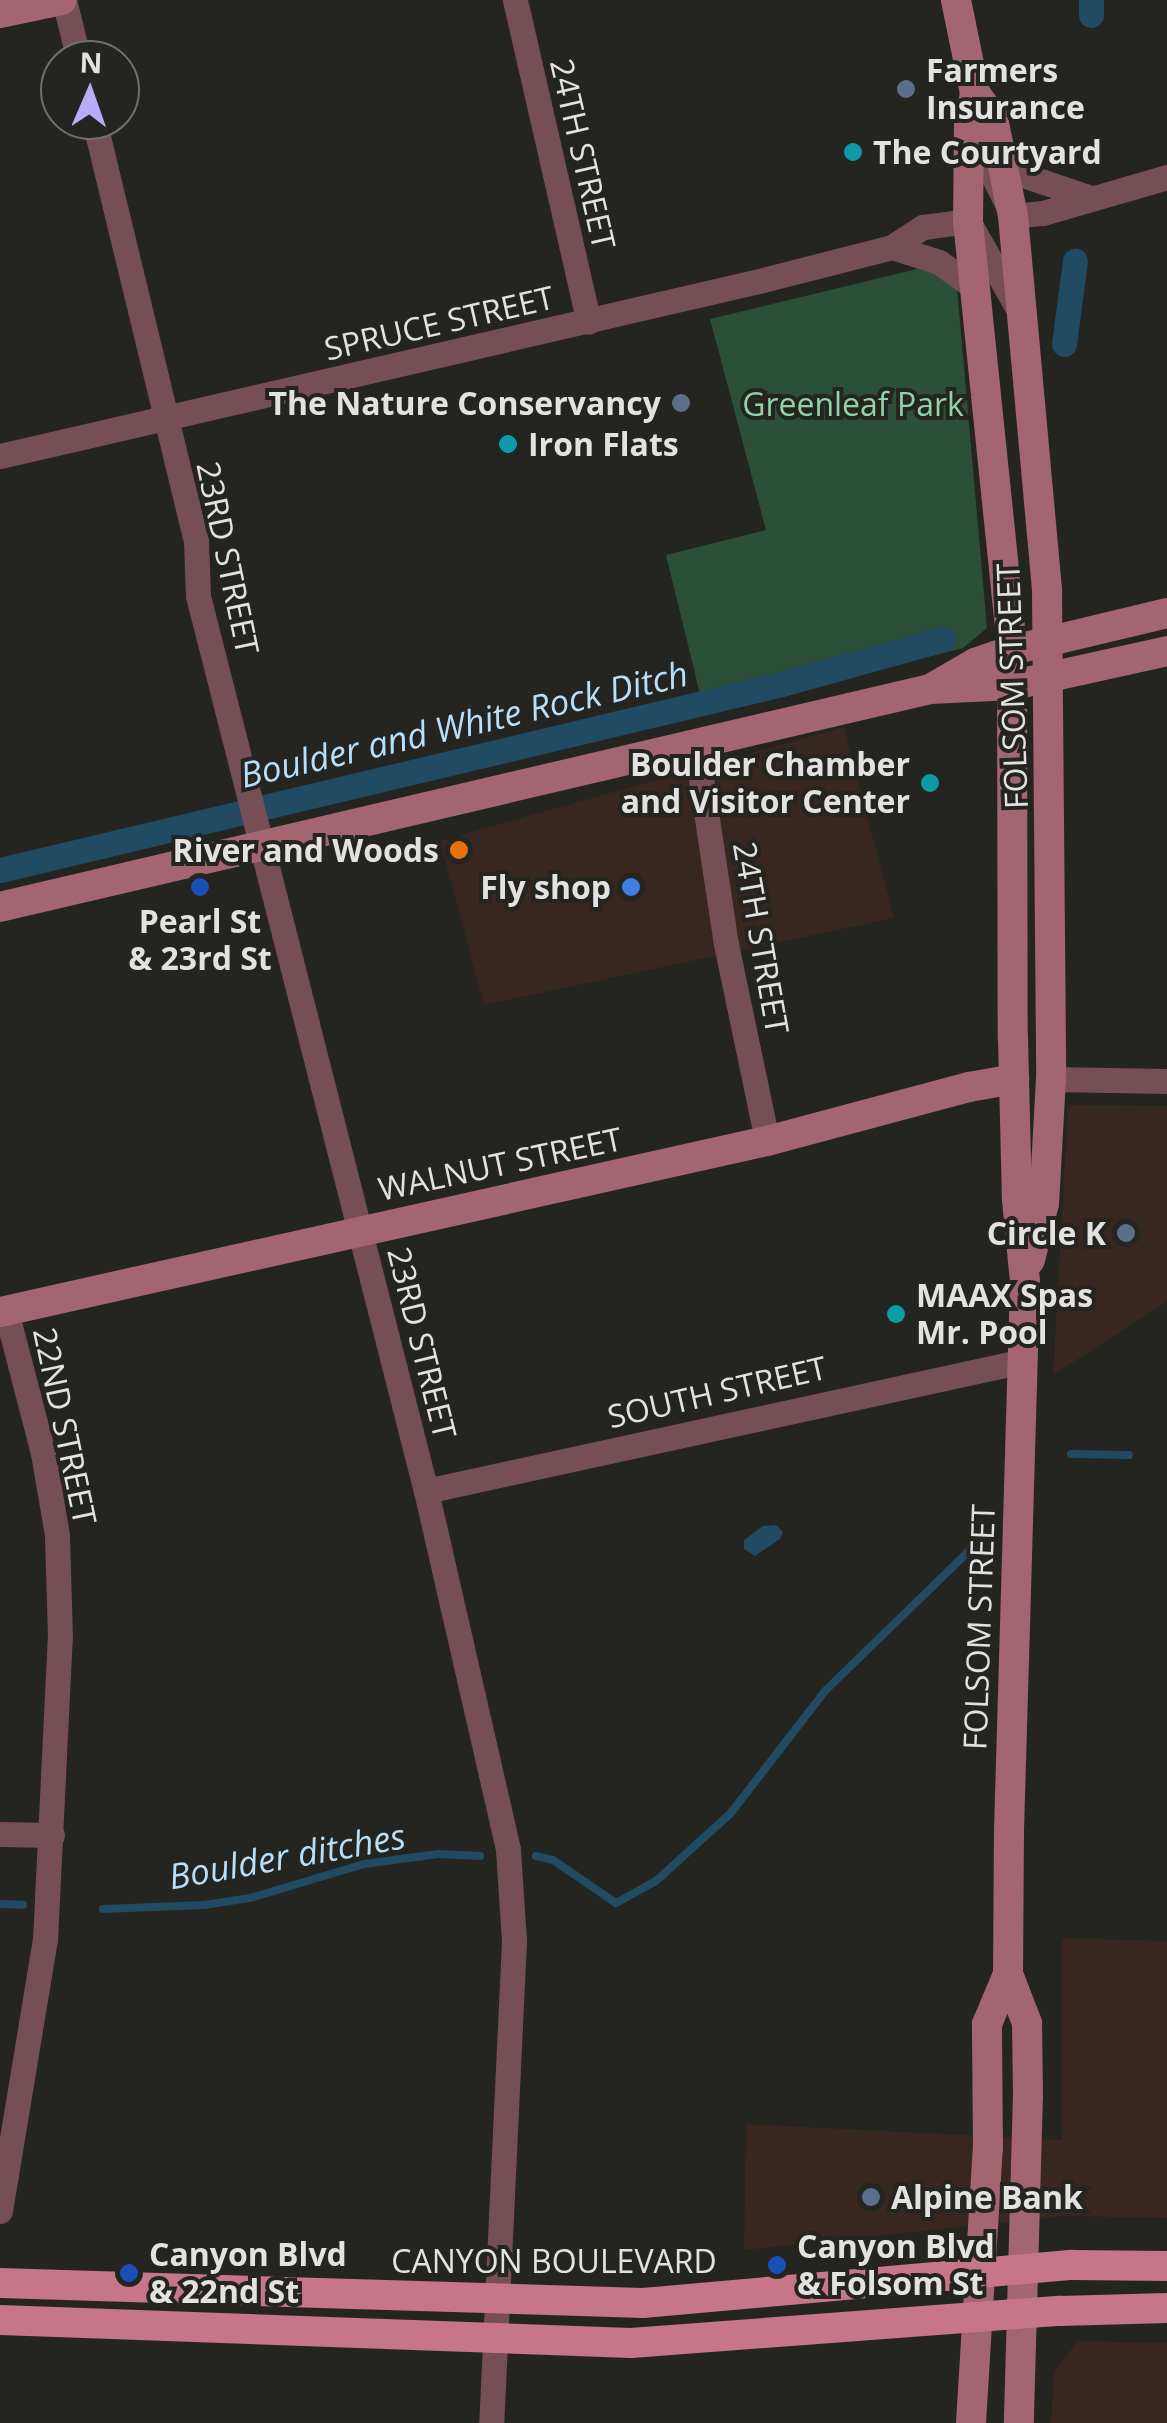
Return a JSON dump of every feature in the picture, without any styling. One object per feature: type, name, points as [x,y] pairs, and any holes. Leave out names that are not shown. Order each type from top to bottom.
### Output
[{"type":"main road","points":[[0,14],[63,0]]},
{"type":"main road","name":"FOLSOM STREET","points":[[956,0],[976,93],[993,118],[1005,169],[1028,215],[1021,314],[1050,640],[1051,1079],[1044,1203],[1025,1282]]},
{"type":"main road","name":"FOLSOM STREET","points":[[976,93],[955,223],[975,288],[1012,650],[1014,1079],[1017,1200],[1025,1282],[1013,1597],[1008,1974],[1027,2023],[1019,2423]]},
{"type":"main road","points":[[930,689],[975,663],[1012,650],[1167,613]]},
{"type":"main road","points":[[0,907],[930,689],[1051,679],[1167,651]]},
{"type":"main road","name":"WALNUT STREET","points":[[3,1311],[767,1141],[969,1086],[1014,1079]]},
{"type":"main road","name":"FOLSOM STREET","points":[[970,2423],[989,2128],[986,2024],[1008,1974]]},
{"type":"main road","name":"CANYON BOULEVARD","points":[[0,2282],[642,2302],[1024,2269],[1167,2266]]},
{"type":"main road","points":[[0,2320],[495,2342],[631,2344],[1022,2314],[1167,2308]]},
{"type":"street","points":[[63,0],[74,40]]},
{"type":"street","name":"24TH STREET","points":[[515,0],[589,322]]},
{"type":"street","points":[[969,127],[1028,215],[1167,177]]},
{"type":"street","name":"23RD STREET","points":[[99,140],[196,540],[198,596],[426,1491],[512,1882],[492,2423]]},
{"type":"street","points":[[1005,169],[1091,198]]},
{"type":"street","points":[[955,223],[1021,314]]},
{"type":"street","name":"SPRUCE STREET","points":[[0,456],[589,322],[892,248],[922,227],[955,223]]},
{"type":"street","name":"SPRUCE STREET","points":[[892,248],[940,262],[975,288]]},
{"type":"street","name":"24TH STREET","points":[[696,746],[726,944],[767,1141]]},
{"type":"street","points":[[1051,1079],[1167,1081]]},
{"type":"street","name":"22ND STREET","points":[[0,2211],[44,1940],[60,1638],[57,1534],[43,1452],[3,1311]]},
{"type":"street","name":"SOUTH STREET","points":[[426,1491],[1023,1361]]},
{"type":"street","points":[[0,1834],[52,1835]]},
{"type":"shaded area","points":[[844,727],[894,918],[484,1005],[440,841]]},
{"type":"shaded area","points":[[1068,1105],[1167,1106],[1167,1302],[1053,1375]]},
{"type":"shaded area","points":[[1062,1938],[1167,1941],[1167,2218],[1064,2216],[744,2250],[746,2124],[1062,2140]]},
{"type":"shaded area","points":[[1078,2341],[1167,2343],[1167,2423],[1051,2423],[1054,2371]]},
{"type":"green space","name":"Greenleaf Park","points":[[917,269],[936,273],[957,288],[987,628],[963,648],[730,707],[712,706],[699,690],[666,555],[766,530],[710,319]]},
{"type":"water","points":[[776,1525],[783,1532],[780,1539],[755,1556],[744,1549],[744,1540],[763,1526]]},
{"type":"waterway","name":"Boulder and White Rock Ditch","points":[[1091,0],[1091,15]]},
{"type":"waterway","name":"Boulder and White Rock Ditch","points":[[1064,344],[1075,261]]},
{"type":"waterway","name":"Boulder and White Rock Ditch","points":[[0,870],[782,684],[943,639]]},
{"type":"waterway","points":[[1071,1454],[1129,1455]]},
{"type":"waterway","points":[[536,1856],[553,1860],[616,1903],[656,1881],[730,1814],[825,1691],[976,1544]]},
{"type":"waterway","name":"Boulder ditches","points":[[103,1909],[204,1905],[250,1898],[364,1864],[438,1854],[480,1856]]},
{"type":"waterway","name":"Boulder ditches","points":[[0,1904],[23,1905]]},
{"type":"place","name":"Farmers Insurance","points":[[906,89]]},
{"type":"place","name":"The Courtyard","points":[[853,152]]},
{"type":"place","name":"The Nature Conservancy","points":[[681,403]]},
{"type":"place","name":"Iron Flats","points":[[508,444]]},
{"type":"place","name":"Boulder Chamber and Visitor Center","points":[[930,783]]},
{"type":"place","name":"River and Woods","points":[[459,850]]},
{"type":"place","name":"Pearl St & 23rd St","points":[[200,887]]},
{"type":"place","name":"Fly shop","points":[[631,887]]},
{"type":"place","name":"Circle K","points":[[1126,1233]]},
{"type":"place","name":"MAAX Spas Mr. Pool","points":[[896,1314]]},
{"type":"place","name":"Alpine Bank","points":[[871,2197]]},
{"type":"place","name":"Canyon Blvd & Folsom St","points":[[777,2265]]},
{"type":"place","name":"Canyon Blvd & 22nd St","points":[[129,2273]]}]
